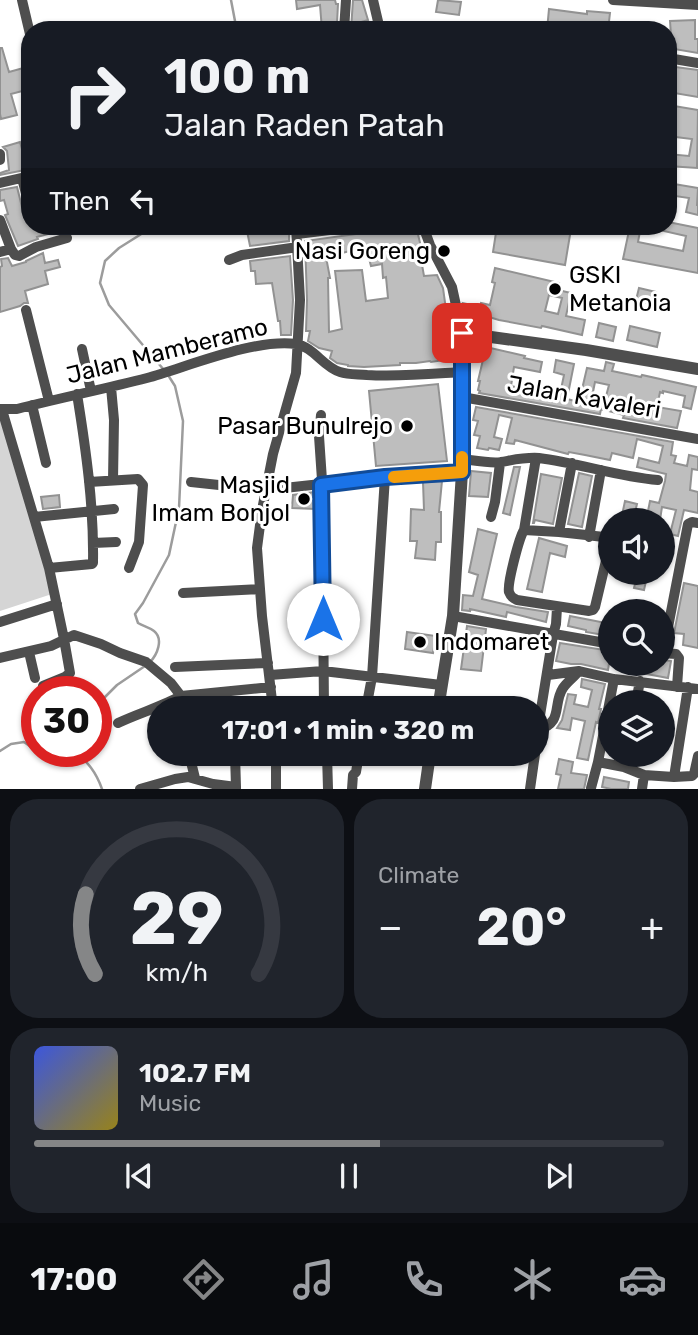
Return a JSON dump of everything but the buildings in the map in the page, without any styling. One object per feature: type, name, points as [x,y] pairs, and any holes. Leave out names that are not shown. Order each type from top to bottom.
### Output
[{"type":"street","points":[[22,0],[27,21]]},
{"type":"street","points":[[345,21],[346,0]]},
{"type":"street","points":[[373,0],[378,21]]},
{"type":"street","points":[[613,0],[694,3]]},
{"type":"street","points":[[677,60],[698,63]]},
{"type":"street","points":[[0,154],[0,160]]},
{"type":"street","points":[[0,183],[21,178]]},
{"type":"street","points":[[0,220],[15,255],[19,256],[36,247],[67,238]]},
{"type":"street","points":[[272,696],[257,548],[273,454],[296,373],[300,300],[297,235]]},
{"type":"street","points":[[426,235],[452,287],[462,333],[462,472],[453,616],[440,696]]},
{"type":"street","points":[[229,260],[242,255],[298,247]]},
{"type":"street","points":[[0,252],[11,249]]},
{"type":"street","points":[[26,310],[49,401]]},
{"type":"street","points":[[462,333],[698,369]]},
{"type":"street","name":"Jalan Mamberamo","points":[[1,409],[17,409],[111,387],[261,346],[298,344],[310,349],[338,372],[349,374],[382,376],[462,372]]},
{"type":"street","points":[[82,349],[91,391]]},
{"type":"street","points":[[111,387],[114,420],[113,480]]},
{"type":"street","points":[[48,568],[92,564],[93,561],[89,482],[77,394]]},
{"type":"street","name":"Jalan Kavaleri","points":[[462,397],[698,439]]},
{"type":"street","points":[[32,405],[46,463]]},
{"type":"street","points":[[1,409],[48,568],[70,673],[65,677],[39,682],[29,652]]},
{"type":"street","points":[[321,415],[319,436],[324,696]]},
{"type":"street","points":[[462,458],[500,463],[519,458],[536,458],[572,463],[627,477],[658,480]]},
{"type":"street","points":[[524,530],[604,537],[610,544],[593,610],[557,608],[517,600],[509,593],[518,544],[524,530],[536,458]]},
{"type":"street","points":[[491,517],[500,463]]},
{"type":"street","points":[[559,531],[572,463]]},
{"type":"street","points":[[589,537],[601,470]]},
{"type":"street","points":[[191,482],[266,490],[462,472]]},
{"type":"street","points":[[368,696],[372,677],[385,477]]},
{"type":"street","points":[[89,482],[138,479],[144,488],[139,519],[139,542],[130,568]]},
{"type":"street","points":[[34,517],[114,509]]},
{"type":"street","points":[[673,599],[688,524],[698,523]]},
{"type":"street","points":[[93,543],[116,542]]},
{"type":"street","points":[[183,593],[260,589]]},
{"type":"street","points":[[0,622],[57,604]]},
{"type":"street","points":[[544,696],[557,608]]},
{"type":"street","points":[[453,616],[598,643]]},
{"type":"street","points":[[0,658],[51,646],[74,635],[148,665],[171,683],[181,696],[271,688]]},
{"type":"street","points":[[674,777],[687,688],[680,658],[675,654]]},
{"type":"street","points":[[175,667],[268,663]]},
{"type":"street","points":[[270,675],[323,671],[442,685]]},
{"type":"street","points":[[548,674],[579,671],[614,679],[687,688]]},
{"type":"street","points":[[549,724],[555,719],[562,690],[579,671]]},
{"type":"street","points":[[612,690],[614,679]]},
{"type":"street","points":[[638,690],[640,681]]},
{"type":"street","points":[[225,692],[226,696]]},
{"type":"street","points":[[118,723],[147,710]]},
{"type":"street","points":[[624,767],[644,775],[692,776],[698,755]]},
{"type":"street","points":[[591,788],[598,761]]},
{"type":"street","points":[[192,766],[195,778]]},
{"type":"street","points":[[139,789],[188,777],[236,788],[235,766]]},
{"type":"street","points":[[276,766],[276,789]]},
{"type":"street","points":[[327,766],[328,789]]},
{"type":"street","points":[[352,789],[357,766]]},
{"type":"street","points":[[425,789],[428,766]]},
{"type":"street","points":[[530,789],[533,766]]},
{"type":"street","points":[[642,789],[644,775]]},
{"type":"shaded area","points":[[0,414],[52,594],[0,611]]},
{"type":"waterway","points":[[231,0],[235,21]]},
{"type":"waterway","points":[[140,235],[105,261],[100,283],[109,305],[164,370]]},
{"type":"waterway","points":[[150,662],[157,651],[159,638],[154,631],[138,623],[135,614],[169,555],[179,508],[183,421],[175,386],[168,375]]},
{"type":"waterway","points":[[112,690],[145,666]]},
{"type":"waterway","points":[[0,751],[11,744],[21,742]]},
{"type":"waterway","points":[[90,767],[102,789]]},
{"type":"slow traffic","points":[[394,477],[462,472],[462,457]]},
{"type":"place","name":"Nasi Goreng","points":[[444,251]]},
{"type":"place","name":"GSKI Metanoia","points":[[555,289]]},
{"type":"place","name":"Pasar Bunulrejo","points":[[407,426]]},
{"type":"place","name":"Masjid Imam Bonjol","points":[[304,499]]},
{"type":"place","name":"Indomaret","points":[[420,642]]},
{"type":"route","points":[[323,619],[321,485],[462,472],[462,333]]}]
